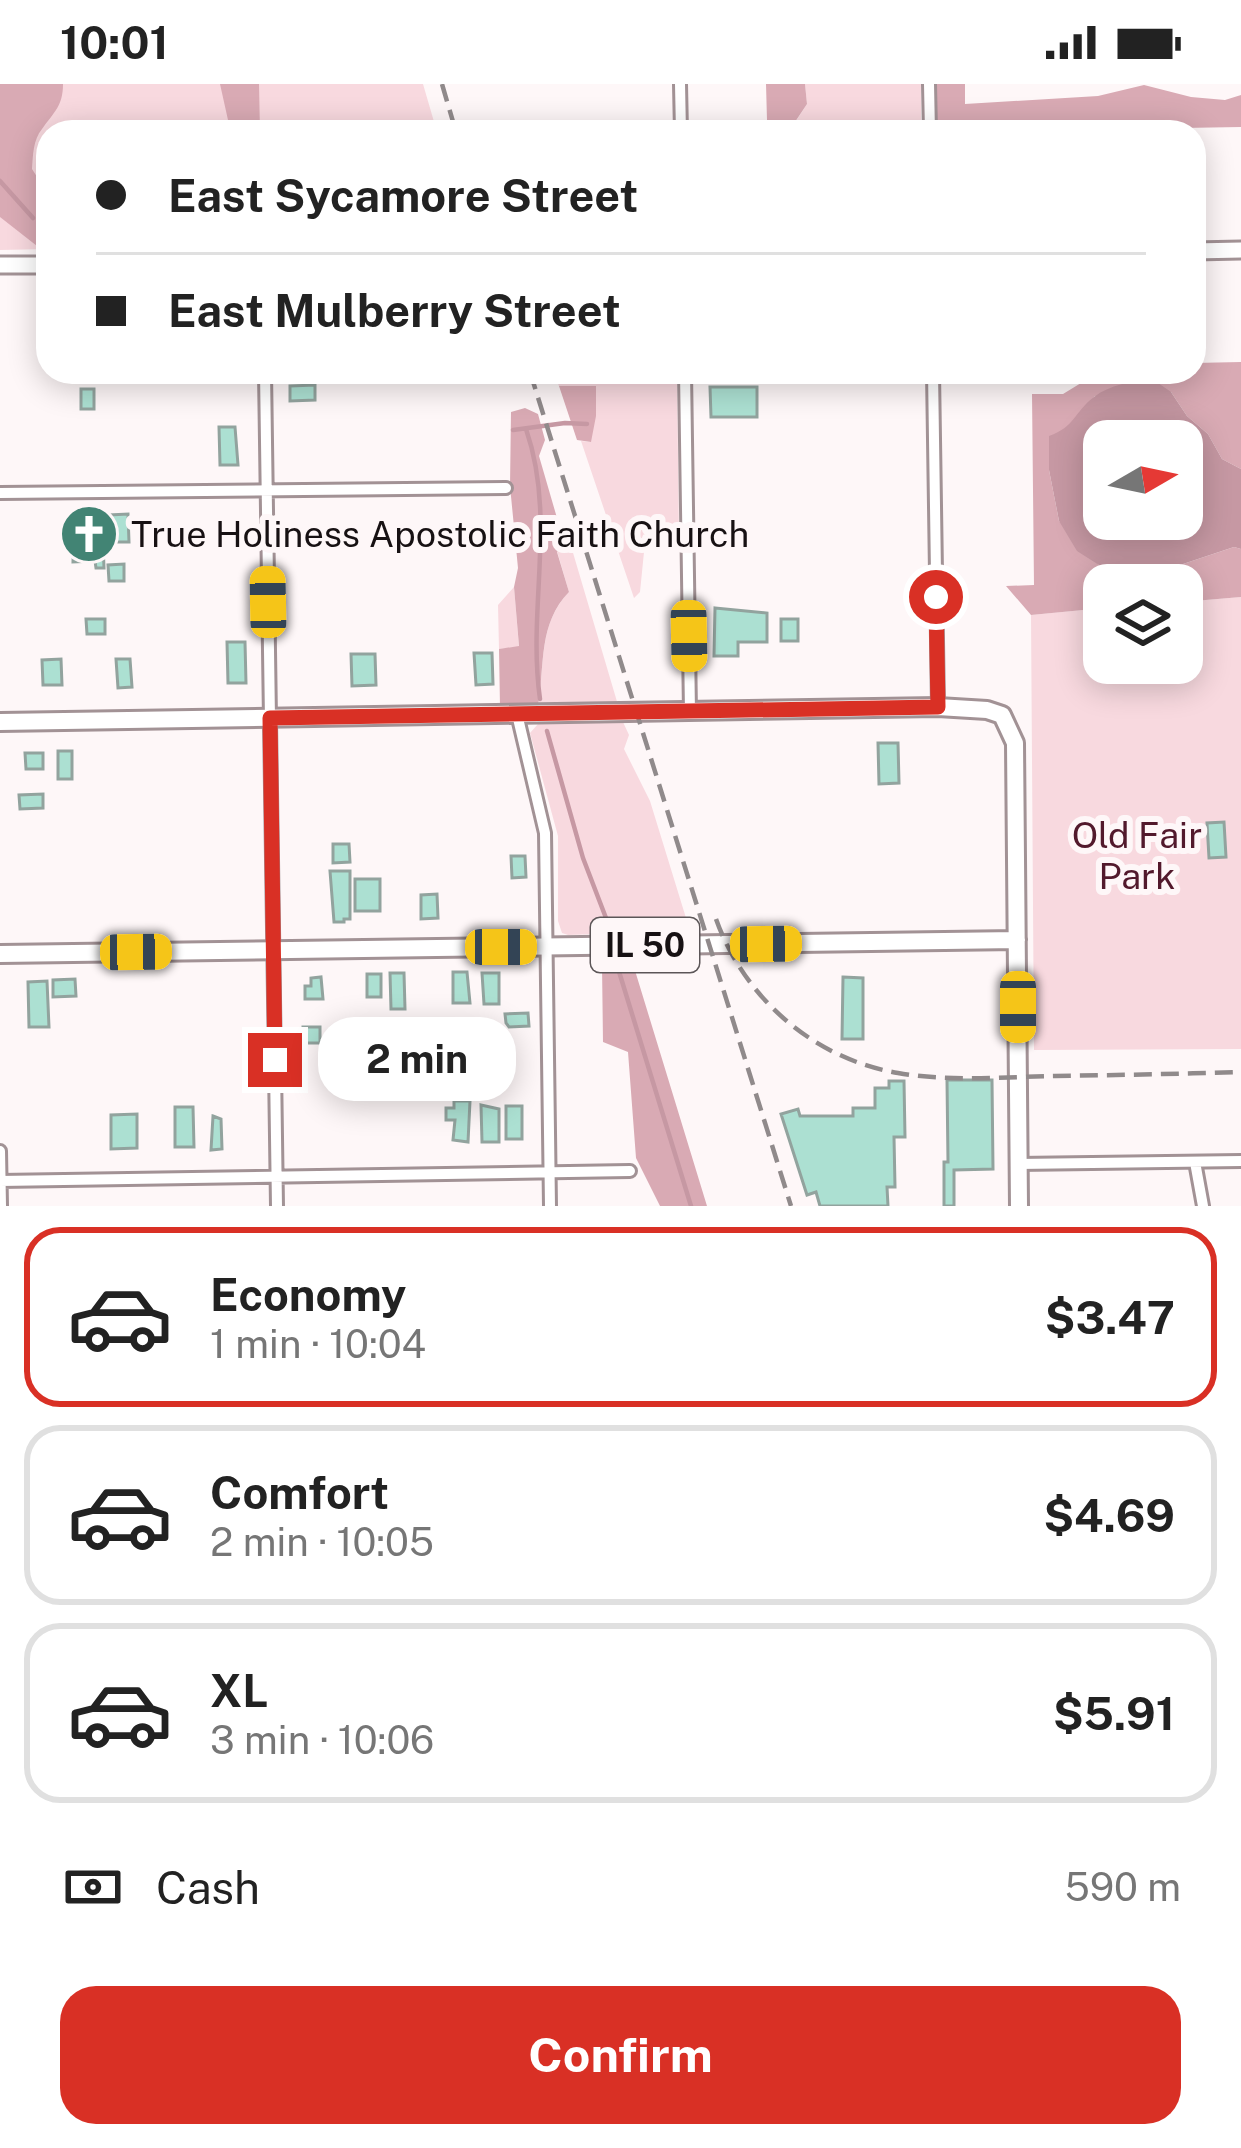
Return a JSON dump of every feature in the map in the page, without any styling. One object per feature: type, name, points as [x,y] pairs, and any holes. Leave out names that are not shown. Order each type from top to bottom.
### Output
[{"type":"main road","points":[[0,722],[938,707],[987,710],[1003,716],[1015,743],[1018,1206]]},
{"type":"main road","name":"IL 50","points":[[0,954],[1017,940]]},
{"type":"street","points":[[680,84],[681,120]]},
{"type":"street","points":[[929,84],[930,120]]},
{"type":"street","points":[[1206,251],[1241,250]]},
{"type":"street","points":[[0,266],[36,265]]},
{"type":"street","points":[[265,384],[277,1206]]},
{"type":"street","points":[[686,384],[690,712]]},
{"type":"street","points":[[933,384],[938,707]]},
{"type":"street","points":[[0,494],[506,488]]},
{"type":"street","points":[[517,714],[545,833],[550,1206]]},
{"type":"street","points":[[0,1151],[1,1206]]},
{"type":"street","points":[[1018,1164],[1241,1161]]},
{"type":"street","points":[[1196,1162],[1203,1206]]},
{"type":"street","points":[[0,1181],[630,1171]]},
{"type":"green space","points":[[0,84],[423,84],[434,120],[36,120],[36,249],[0,250]]},
{"type":"green space","points":[[805,84],[921,84],[921,120],[797,120],[807,104]]},
{"type":"green space","points":[[677,384],[679,536],[650,536],[640,592],[634,598],[581,441],[590,442],[595,386],[559,386]]},
{"type":"green space","points":[[564,542],[571,546],[618,705],[538,706],[547,631],[569,592],[557,551]]},
{"type":"green space","points":[[514,587],[519,647],[499,649],[498,605]]},
{"type":"green space","name":"Old Fair Park","points":[[1241,597],[1241,1049],[1034,1050],[1031,615],[1083,610],[1083,684],[1203,684],[1203,600]]},
{"type":"green space","points":[[623,722],[629,735],[624,749],[650,801],[690,931],[568,935],[562,933],[558,921],[558,836],[530,733],[538,724]]},
{"type":"shaded area","points":[[0,84],[63,84],[60,103],[48,120],[36,120],[32,169],[36,175],[36,245],[0,217]]},
{"type":"shaded area","points":[[220,84],[259,84],[260,120],[228,120]]},
{"type":"shaded area","points":[[766,84],[805,84],[807,104],[796,120],[767,120]]},
{"type":"shaded area","points":[[937,84],[965,84],[965,104],[1098,96],[1144,85],[1191,97],[1225,100],[1241,95],[1241,127],[1206,128],[1206,120],[937,120]]},
{"type":"shaded area","points":[[1241,362],[1241,469],[1222,459],[1203,430],[1203,420],[1187,416],[1171,392],[1095,396],[1067,430],[1049,470],[1059,521],[1098,564],[1083,564],[1083,610],[1031,615],[1006,586],[1034,585],[1032,394],[1063,394],[1079,384],[1206,384],[1206,363]]},
{"type":"shaded area","points":[[1121,384],[1160,384],[1192,420],[1083,420],[1083,540],[1203,540],[1203,430],[1222,459],[1241,469],[1241,549],[1234,547],[1183,564],[1097,564],[1077,551],[1059,521],[1049,470],[1049,436],[1064,428],[1087,403]]},
{"type":"shaded area","points":[[559,386],[596,386],[591,442],[577,440]]},
{"type":"shaded area","points":[[525,408],[538,414],[545,440],[539,456],[564,542],[557,552],[569,592],[547,631],[538,706],[500,707],[499,649],[519,646],[511,412]]},
{"type":"shaded area","points":[[1234,547],[1241,549],[1241,597],[1203,600],[1203,564],[1183,564]]},
{"type":"shaded area","points":[[633,964],[707,1206],[660,1206],[636,1158],[628,1052],[603,1042],[602,965]]},
{"type":"building","points":[[315,385],[315,400],[290,401],[290,386]]},
{"type":"building","points":[[710,387],[757,387],[757,417],[711,417]]},
{"type":"building","points":[[81,389],[94,389],[94,409],[81,409]]},
{"type":"building","points":[[219,427],[235,427],[238,465],[220,465]]},
{"type":"building","points":[[128,514],[129,542],[109,542],[109,515]]},
{"type":"building","name":"True Holiness Apostolic Faith Church","points":[[102,517],[104,568],[96,568],[95,561],[73,562],[74,518]]},
{"type":"building","points":[[124,564],[124,581],[109,581],[108,565]]},
{"type":"building","points":[[715,608],[767,613],[767,642],[738,642],[738,656],[714,656]]},
{"type":"building","points":[[86,619],[105,619],[105,634],[87,634]]},
{"type":"building","points":[[781,619],[798,619],[798,641],[781,641]]},
{"type":"building","points":[[227,642],[245,642],[246,683],[228,683]]},
{"type":"building","points":[[474,653],[492,653],[493,684],[476,685]]},
{"type":"building","points":[[351,654],[375,654],[376,685],[352,686]]},
{"type":"building","points":[[61,659],[62,685],[43,685],[42,660]]},
{"type":"building","points":[[116,659],[130,659],[132,687],[118,688]]},
{"type":"building","points":[[878,743],[898,743],[899,783],[879,784]]},
{"type":"building","points":[[58,751],[72,751],[72,779],[58,779]]},
{"type":"building","points":[[25,753],[43,753],[43,769],[26,769]]},
{"type":"building","points":[[43,794],[43,808],[20,809],[19,795]]},
{"type":"building","points":[[1224,822],[1226,857],[1209,858],[1207,823]]},
{"type":"building","points":[[333,844],[349,844],[350,862],[333,863]]},
{"type":"building","points":[[511,856],[525,856],[526,877],[512,878]]},
{"type":"building","points":[[330,871],[350,871],[350,919],[344,922],[334,922]]},
{"type":"building","points":[[355,879],[380,879],[380,911],[355,911]]},
{"type":"building","points":[[437,894],[438,918],[421,919],[421,895]]},
{"type":"building","points":[[453,972],[467,972],[470,1003],[453,1003]]},
{"type":"building","points":[[390,973],[404,973],[405,1009],[391,1009]]},
{"type":"building","points":[[482,973],[499,973],[499,1004],[484,1004]]},
{"type":"building","points":[[367,974],[381,974],[381,997],[367,997]]},
{"type":"building","points":[[321,977],[323,999],[305,999],[305,986],[311,986],[311,978]]},
{"type":"building","points":[[843,977],[863,978],[863,1039],[842,1039]]},
{"type":"building","points":[[75,979],[76,996],[53,997],[53,980]]},
{"type":"building","points":[[47,981],[49,1027],[29,1027],[28,982]]},
{"type":"building","points":[[528,1013],[529,1026],[506,1023],[505,1014]]},
{"type":"building","points":[[303,1027],[320,1027],[320,1043],[303,1043]]},
{"type":"building","points":[[501,1028],[501,1048],[483,1048],[482,1029]]},
{"type":"building","points":[[445,1029],[459,1029],[459,1049],[445,1049]]},
{"type":"building","points":[[947,1080],[992,1080],[993,1169],[954,1170],[954,1206],[944,1206]]},
{"type":"building","points":[[889,1081],[904,1081],[905,1137],[894,1137],[895,1187],[887,1187],[888,1206],[820,1206],[816,1192],[807,1195],[781,1114],[798,1109],[800,1116],[853,1116],[853,1108],[875,1108],[875,1088],[889,1088]]},
{"type":"building","points":[[454,1101],[470,1101],[468,1142],[453,1140],[455,1120],[446,1120],[446,1108],[454,1108]]},
{"type":"building","points":[[481,1105],[499,1109],[499,1142],[482,1142]]},
{"type":"building","points":[[506,1106],[522,1106],[522,1139],[506,1139]]},
{"type":"building","points":[[175,1107],[193,1107],[194,1147],[175,1147]]},
{"type":"building","points":[[137,1114],[137,1148],[111,1149],[111,1115]]},
{"type":"building","points":[[213,1116],[221,1119],[222,1149],[211,1150]]},
{"type":"waterway","points":[[0,181],[33,218]]},
{"type":"waterway","points":[[513,430],[587,424]]},
{"type":"waterway","points":[[526,429],[535,463],[541,530],[540,699]]},
{"type":"waterway","points":[[547,731],[583,858],[606,918]]},
{"type":"waterway","points":[[617,965],[691,1206]]},
{"type":"railway","points":[[442,84],[452,120]]},
{"type":"railway","points":[[534,384],[791,1206]]},
{"type":"railway","points":[[716,919],[728,948],[764,999],[811,1039],[867,1066],[957,1078],[1241,1072]]},
{"type":"place","name":"True Holiness Apostolic Faith Church","points":[[89,534]]},
{"type":"route","points":[[275,1060],[270,718],[938,707],[936,597]]}]
